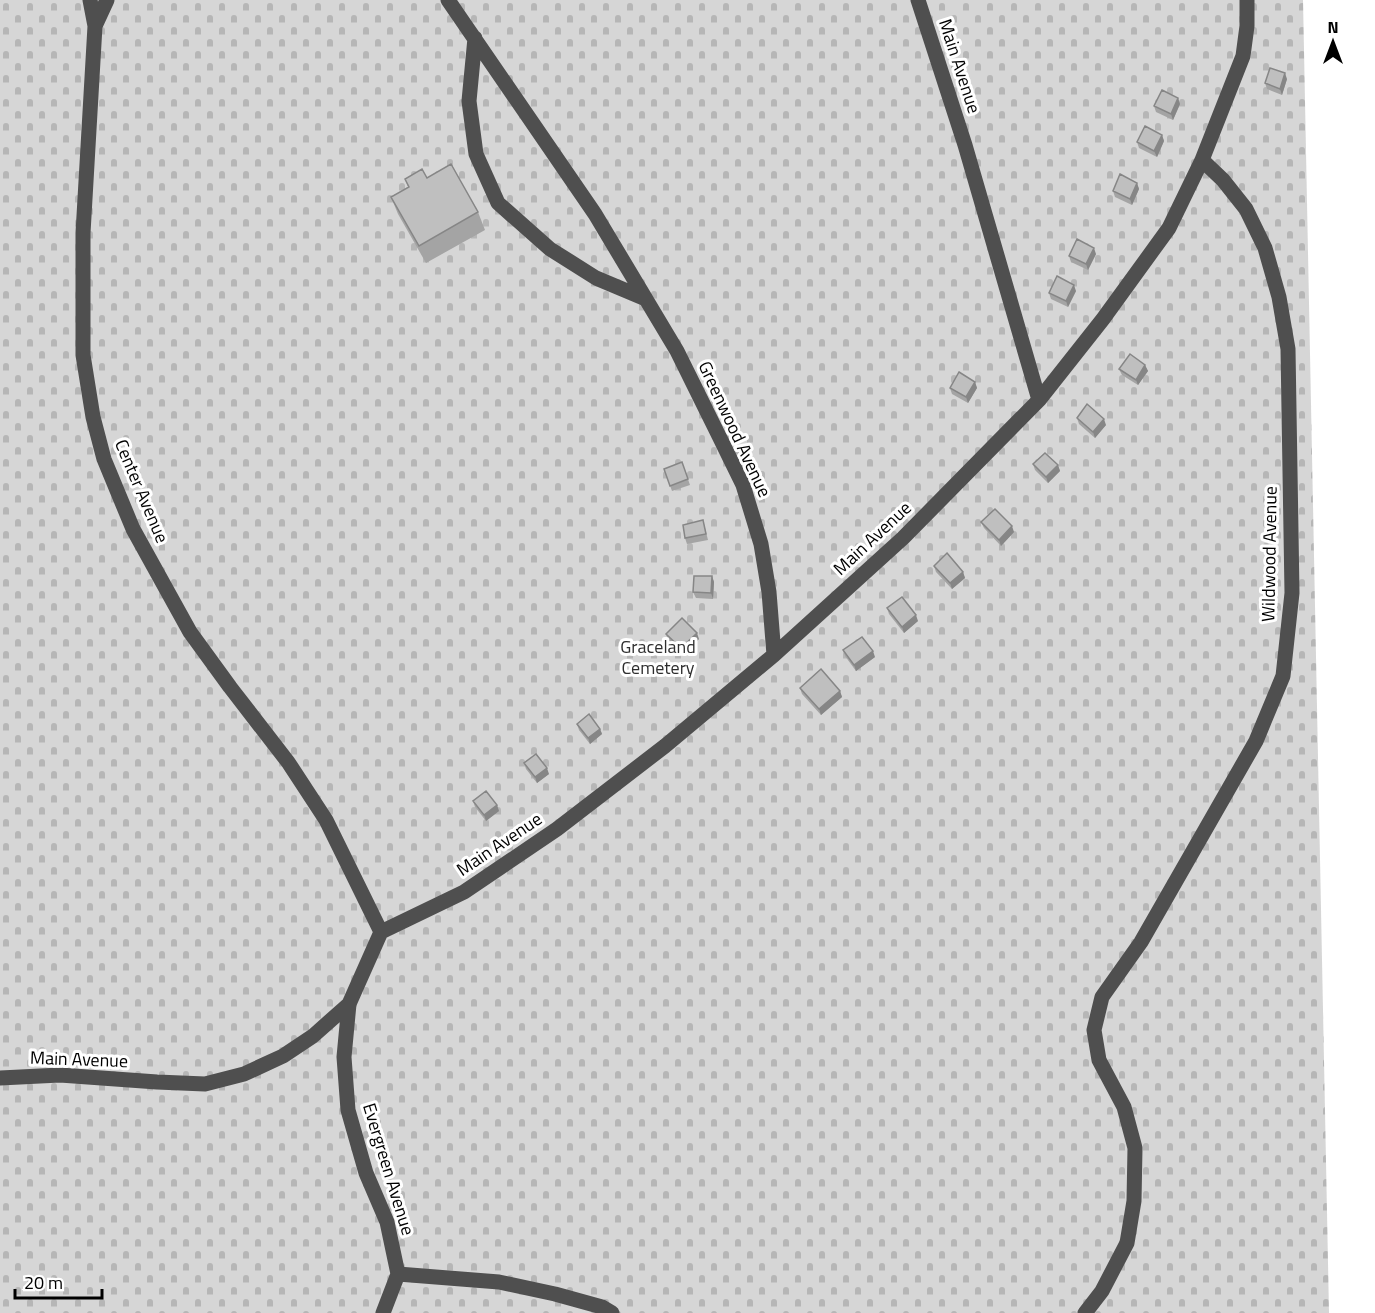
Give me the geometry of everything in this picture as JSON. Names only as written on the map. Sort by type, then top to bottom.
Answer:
[{"type":"lane","name":"Center Avenue","points":[[90,0],[95,26],[82,233],[82,355],[93,417],[104,459],[134,529],[190,632],[288,762],[326,820],[381,932]]},
{"type":"lane","points":[[95,26],[107,0]]},
{"type":"lane","name":"Greenwood Avenue","points":[[448,0],[595,214],[677,351],[743,485],[761,544],[769,592],[774,655]]},
{"type":"lane","name":"Main Avenue","points":[[381,932],[464,892],[556,829],[664,746],[774,655],[903,538],[1039,400],[965,145],[918,0]]},
{"type":"lane","points":[[1039,400],[1103,319],[1169,228],[1202,160],[1243,56],[1247,26],[1247,0]]},
{"type":"lane","points":[[475,38],[470,101],[476,154],[498,203],[550,249],[596,278],[646,299]]},
{"type":"lane","name":"Wildwood Avenue","points":[[1085,1313],[1102,1291],[1127,1243],[1134,1201],[1135,1148],[1124,1107],[1100,1060],[1094,1030],[1102,997],[1141,942],[1256,741],[1283,676],[1292,593],[1288,349],[1279,297],[1265,248],[1246,209],[1223,180],[1202,160]]},
{"type":"lane","name":"Evergreen Avenue","points":[[381,932],[349,1004],[344,1057],[348,1110],[366,1173],[387,1222],[398,1274]]},
{"type":"lane","name":"Main Avenue","points":[[0,1078],[60,1075],[205,1084],[244,1074],[283,1056],[313,1036],[349,1004]]},
{"type":"lane","points":[[383,1313],[398,1274],[499,1282],[555,1294],[602,1307],[612,1313]]},
{"type":"green space","name":"Graceland Cemetery","points":[[0,0],[1303,0],[1329,1313],[0,1313]]},
{"type":"building","points":[[1270,68],[1285,73],[1280,89],[1265,83]]},
{"type":"building","points":[[1162,90],[1178,98],[1171,114],[1154,106]]},
{"type":"building","points":[[1145,126],[1162,135],[1154,151],[1137,142]]},
{"type":"building","points":[[451,164],[478,212],[419,246],[391,197],[409,187],[405,179],[422,169],[427,178]]},
{"type":"building","points":[[1120,174],[1137,183],[1130,199],[1113,191]]},
{"type":"building","points":[[1077,239],[1094,248],[1086,264],[1069,256]]},
{"type":"building","points":[[1057,276],[1074,285],[1066,301],[1049,293]]},
{"type":"building","points":[[1130,354],[1145,365],[1136,380],[1119,369]]},
{"type":"building","points":[[959,372],[975,382],[966,397],[950,388]]},
{"type":"building","points":[[1087,404],[1104,419],[1093,432],[1077,418]]},
{"type":"building","points":[[1045,453],[1058,465],[1046,477],[1033,464]]},
{"type":"building","points":[[682,462],[688,479],[670,486],[664,469]]},
{"type":"building","points":[[995,509],[1012,526],[999,540],[981,522]]},
{"type":"building","points":[[703,520],[706,534],[685,538],[683,525]]},
{"type":"building","points":[[947,553],[963,572],[950,583],[934,566]]},
{"type":"building","points":[[694,576],[712,576],[711,593],[693,592]]},
{"type":"building","points":[[902,597],[916,615],[902,627],[887,608]]},
{"type":"building","points":[[682,618],[697,633],[681,648],[666,634]]},
{"type":"building","points":[[862,637],[873,651],[854,665],[843,650]]},
{"type":"building","points":[[821,669],[840,691],[819,709],[800,688]]},
{"type":"building","points":[[589,714],[600,729],[588,738],[577,724]]},
{"type":"building","points":[[536,754],[547,768],[535,777],[524,763]]},
{"type":"building","points":[[486,791],[497,805],[484,815],[473,801]]}]
